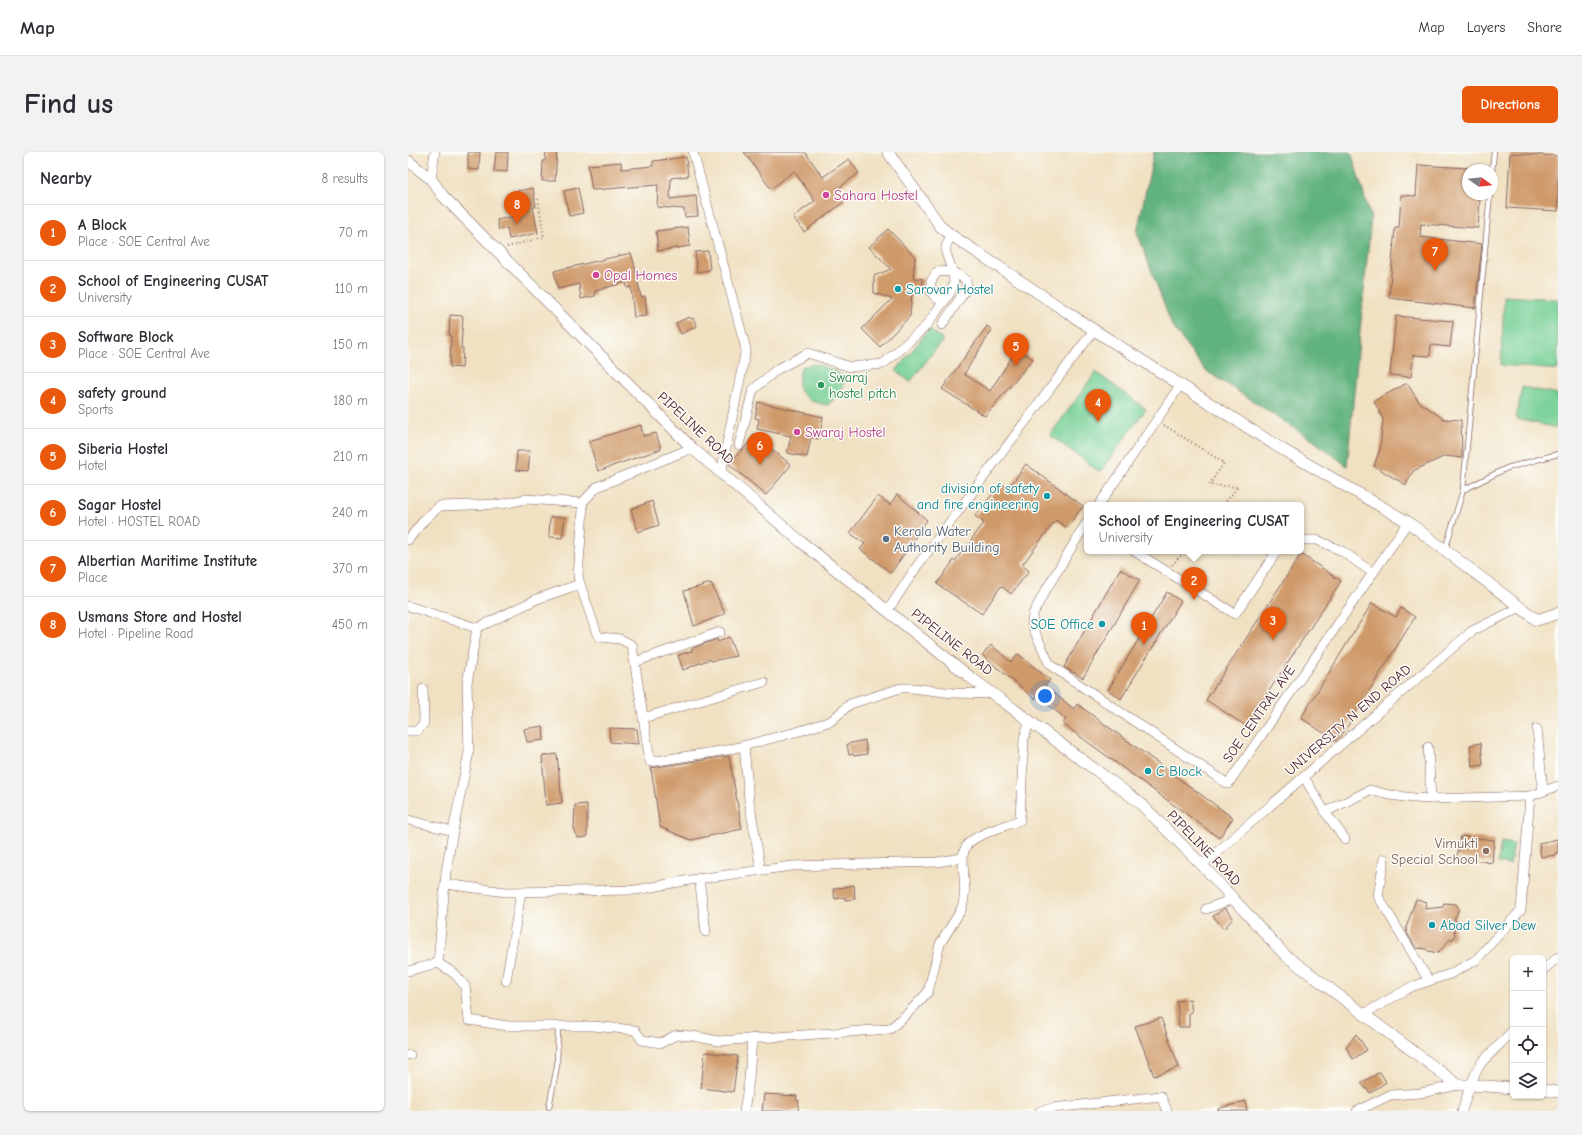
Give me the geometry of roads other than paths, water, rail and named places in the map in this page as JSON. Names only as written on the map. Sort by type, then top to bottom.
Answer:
[{"type":"street","points":[[431,179],[434,152]]},
{"type":"street","points":[[693,152],[746,349],[721,473]]},
{"type":"street","points":[[888,152],[941,227],[951,235],[1094,330],[1280,448],[1408,522],[1537,620],[1558,614]]},
{"type":"street","name":"PIPELINE ROAD","points":[[408,161],[431,179],[444,196],[496,250],[692,448],[800,541],[970,677],[1139,802],[1202,865],[1285,955],[1458,1085]]},
{"type":"street","points":[[739,445],[753,390],[776,370],[808,353],[850,367],[883,364],[924,327],[950,293],[954,284],[953,273],[946,253],[946,246],[951,235]]},
{"type":"street","points":[[942,325],[967,288],[966,280],[960,275],[946,271],[937,272],[931,281],[931,292],[936,298],[945,300]]},
{"type":"street","points":[[888,610],[917,566],[1094,330]]},
{"type":"street","points":[[1100,502],[1181,384]]},
{"type":"street","points":[[582,503],[597,487],[692,448]]},
{"type":"street","points":[[408,540],[425,519],[440,506],[502,504],[526,499],[582,503]]},
{"type":"street","points":[[582,503],[583,510],[578,576],[580,584],[597,634],[600,637],[620,639],[632,645],[650,762],[727,750],[831,721],[850,704],[901,688],[953,693],[994,694]]},
{"type":"street","name":"SOE CENTRAL AVE","points":[[1084,527],[1033,614],[1032,623],[1050,666],[1228,784],[1408,522]]},
{"type":"street","points":[[1304,540],[1317,540],[1336,548],[1373,573]]},
{"type":"street","points":[[1139,554],[1235,614],[1275,554]]},
{"type":"street","points":[[408,606],[477,628],[537,599],[580,584]]},
{"type":"street","name":"UNIVERSITY N END ROAD","points":[[1202,865],[1472,631],[1521,607]]},
{"type":"street","points":[[438,963],[446,872],[469,752],[467,683],[477,628]]},
{"type":"street","points":[[635,662],[720,632]]},
{"type":"street","points":[[644,718],[764,682]]},
{"type":"street","points":[[408,731],[417,732],[424,723],[423,689]]},
{"type":"street","points":[[408,971],[438,963],[454,974],[465,986],[468,1020],[508,1026],[593,1026],[635,1030],[642,1040],[661,1043],[676,1034],[718,1041],[890,1029],[928,992],[940,944],[961,910],[963,904],[964,880],[962,858],[964,849],[970,841],[1020,820],[1024,738],[1030,720]]},
{"type":"street","points":[[1537,729],[1543,791]]},
{"type":"street","points":[[744,745],[749,800],[761,870]]},
{"type":"street","points":[[1428,747],[1431,799]]},
{"type":"street","points":[[1304,777],[1325,812],[1346,839]]},
{"type":"street","points":[[1325,812],[1370,790],[1389,795],[1431,799],[1530,796],[1558,786]]},
{"type":"street","points":[[1364,1014],[1411,987],[1450,974],[1476,960],[1520,910],[1530,796]]},
{"type":"street","points":[[408,820],[453,831]]},
{"type":"street","points":[[445,884],[506,892],[636,890],[699,878],[761,870],[813,865],[937,862],[962,858]]},
{"type":"street","points":[[1384,859],[1378,896],[1428,981]]},
{"type":"street","points":[[699,878],[706,932]]},
{"type":"street","points":[[506,981],[521,892]]},
{"type":"street","points":[[1206,909],[1233,899]]},
{"type":"street","points":[[1546,967],[1558,957]]},
{"type":"street","points":[[1462,1111],[1471,1085],[1481,1063],[1505,1040],[1510,1033]]},
{"type":"street","points":[[744,1111],[749,1080],[752,1038]]},
{"type":"street","points":[[1357,1111],[1390,1095],[1421,1093],[1458,1085],[1510,1088]]},
{"type":"street","points":[[1546,1090],[1558,1092]]},
{"type":"street","points":[[1040,1111],[1053,1108],[1161,1096],[1167,1111]]},
{"type":"lane","points":[[1493,164],[1494,152]]},
{"type":"lane","points":[[1445,550],[1463,490],[1489,200]]},
{"type":"lane","points":[[1463,490],[1507,468],[1558,454]]},
{"type":"lane","points":[[548,1107],[557,1066],[558,1027]]},
{"type":"place","name":"Sahara Hostel","points":[[826,195]]},
{"type":"place","name":"Usmans Store and Hostel","points":[[517,224]]},
{"type":"place","name":"Albertian Maritime Institute","points":[[1435,271]]},
{"type":"place","name":"Opal Homes","points":[[596,275]]},
{"type":"place","name":"Sarovar Hostel","points":[[898,289]]},
{"type":"place","name":"Siberia Hostel","points":[[1016,366]]},
{"type":"place","name":"Swaraj hostel pitch","points":[[821,385]]},
{"type":"place","name":"safety ground","points":[[1098,422]]},
{"type":"place","name":"Swaraj Hostel","points":[[797,432]]},
{"type":"place","name":"Sagar Hostel","points":[[760,465]]},
{"type":"place","name":"division of safety and fire engineering","points":[[1047,496]]},
{"type":"place","name":"Kerala Water Authority Building","points":[[886,539]]},
{"type":"place","name":"School of Engineering CUSAT","points":[[1194,600]]},
{"type":"place","name":"SOE Office","points":[[1102,624]]},
{"type":"place","name":"Software Block","points":[[1273,640]]},
{"type":"place","name":"A Block","points":[[1144,645]]},
{"type":"place","name":"C Block","points":[[1148,771]]},
{"type":"place","name":"Vimukti Special School","points":[[1486,851]]},
{"type":"place","name":"Abad Silver Dew","points":[[1432,925]]}]
